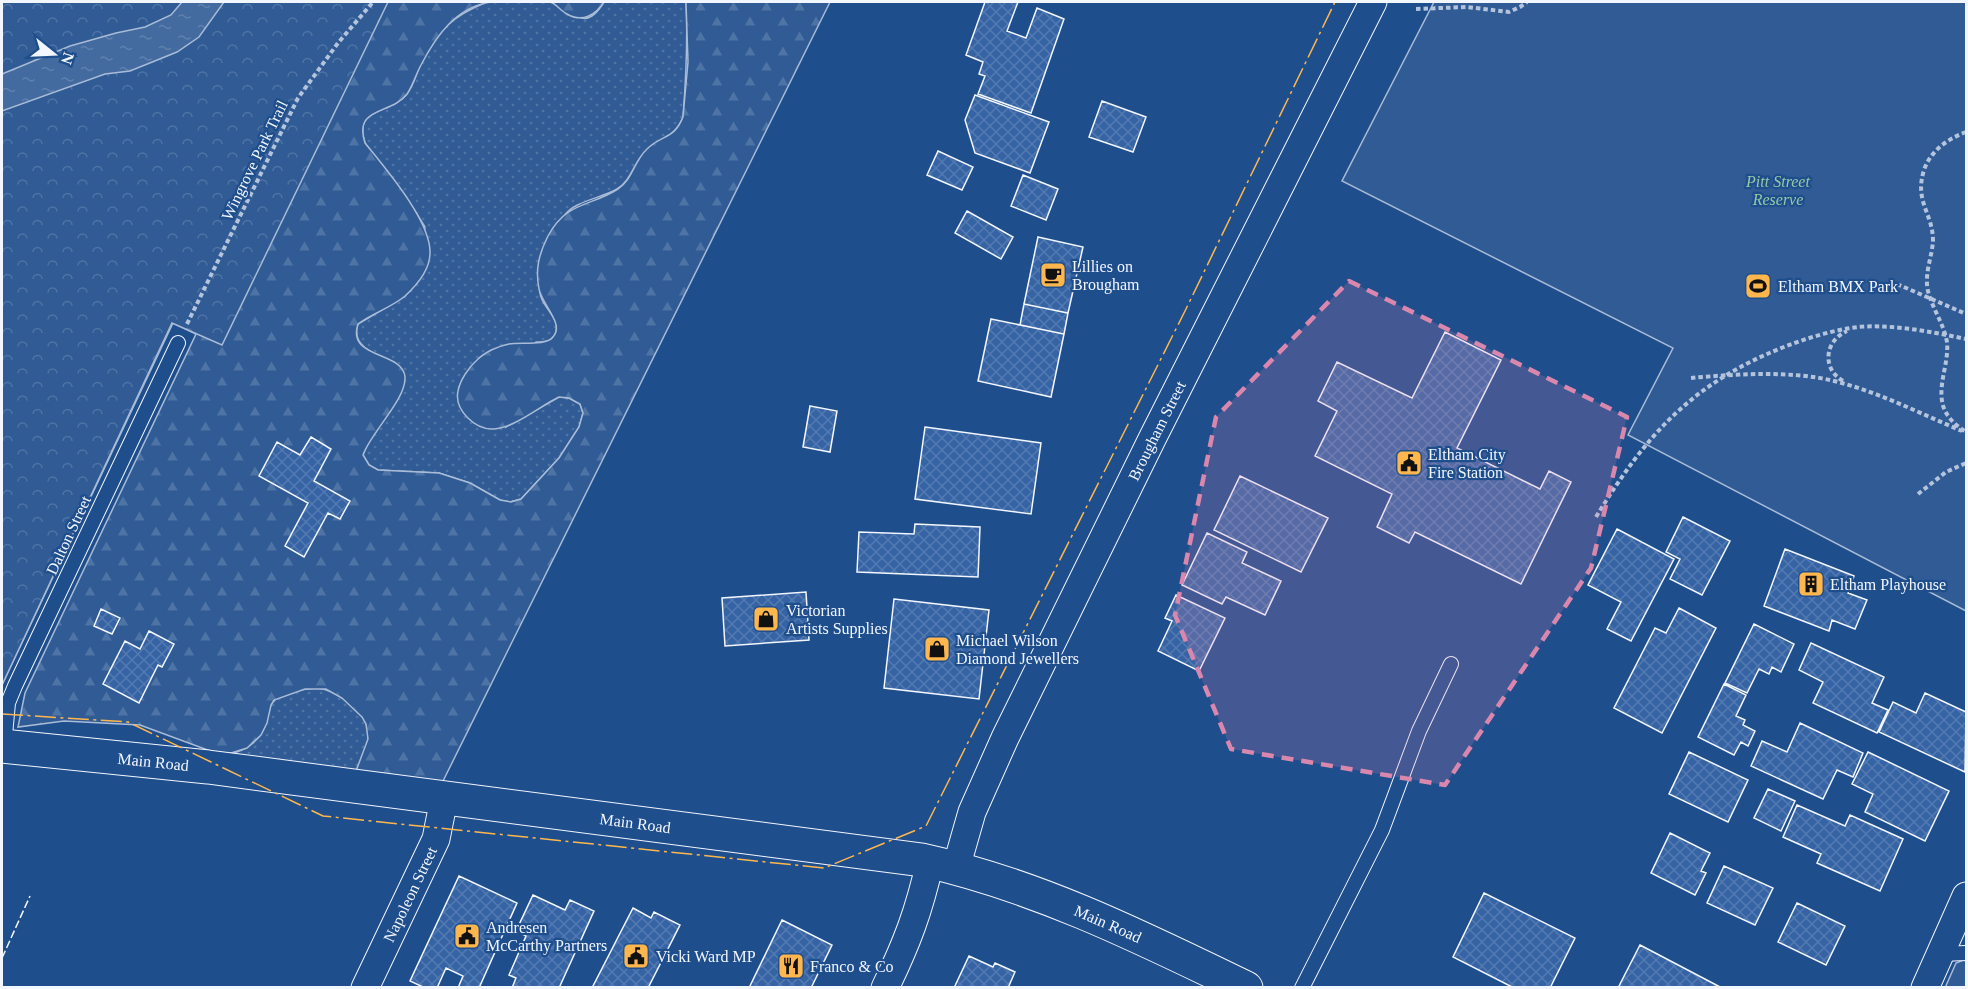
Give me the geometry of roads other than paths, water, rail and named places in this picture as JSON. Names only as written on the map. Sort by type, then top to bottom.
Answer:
[{"type":"main road","name":"Main Road","points":[[3,746],[208,767],[884,854],[943,865],[986,876],[1048,897],[1162,946],[1246,987]]},
{"type":"street","name":"Brougham Street","points":[[885,987],[919,910],[972,812],[1010,727],[1152,439],[1373,2]]},
{"type":"street","name":"Napoleon Street","points":[[365,987],[436,839],[444,799]]},
{"type":"street","points":[[1924,987],[1966,898]]},
{"type":"lane","name":"Dalton Street","points":[[3,746],[8,703],[15,686],[178,343]]},
{"type":"lane","points":[[1302,987],[1382,830],[1419,731],[1451,664]]},
{"type":"lane","points":[[1940,954],[1966,953]]},
{"type":"water","points":[[182,2],[224,2],[199,37],[177,52],[130,71],[105,74],[2,111],[2,74],[70,46],[145,27],[171,15]]},
{"type":"place","name":"Lillies on Brougham","points":[[1053,275]]},
{"type":"place","name":"Eltham BMX Park","points":[[1758,286]]},
{"type":"place","name":"Eltham City Fire Station","points":[[1409,463]]},
{"type":"place","name":"Eltham Playhouse","points":[[1811,584]]},
{"type":"place","name":"Victorian Artists Supplies","points":[[766,619]]},
{"type":"place","name":"Michael Wilson Diamond Jewellers","points":[[937,649]]},
{"type":"place","name":"Andresen McCarthy Partners","points":[[467,936]]},
{"type":"place","name":"Vicki Ward MP","points":[[636,956]]},
{"type":"place","name":"Franco & Co","points":[[791,966]]},
{"type":"park label","name":"Pitt Street Reserve","points":[[1778,190]]}]
